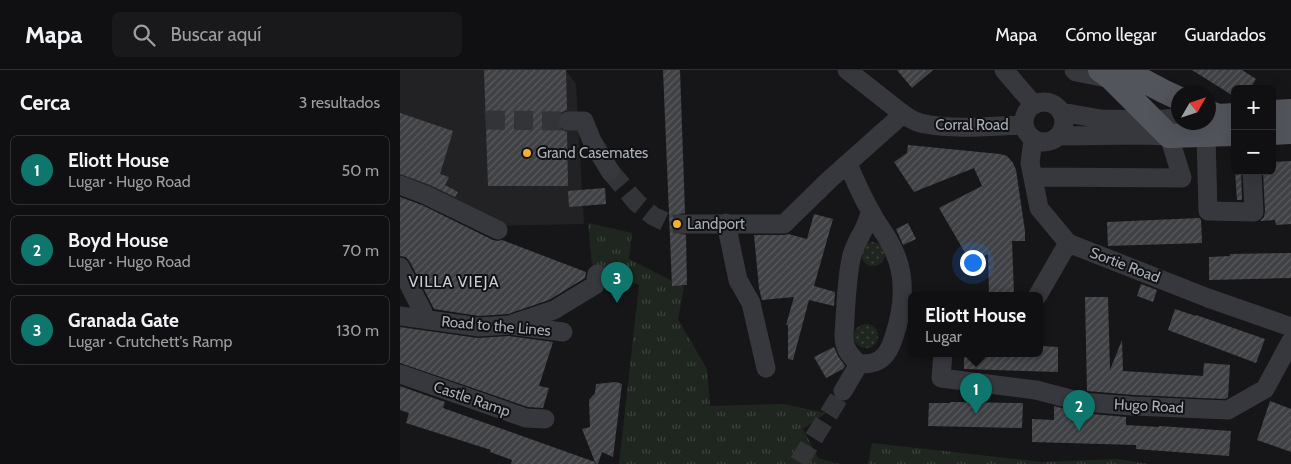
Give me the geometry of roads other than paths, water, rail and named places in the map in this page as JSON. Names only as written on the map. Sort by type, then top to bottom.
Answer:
[{"type":"main road","points":[[1112,73],[1171,95]]},
{"type":"main road","points":[[1112,73],[1152,120],[1171,126]]},
{"type":"main road","points":[[1276,112],[1291,111]]},
{"type":"main road","points":[[1216,120],[1231,131]]},
{"type":"main road","points":[[1276,133],[1291,132]]},
{"type":"street","name":"Corral Road","points":[[847,70],[903,114],[923,124],[1029,132]]},
{"type":"street","points":[[1004,70],[1034,105]]},
{"type":"street","points":[[1074,70],[1076,72],[1112,73]]},
{"type":"street","points":[[1040,102],[1046,102],[1057,107],[1062,112],[1064,124],[1062,131],[1054,140],[1040,142],[1029,132],[1026,113],[1029,108],[1040,102]]},
{"type":"street","points":[[1062,112],[1101,119],[1152,120]]},
{"type":"street","points":[[685,224],[784,224],[903,114]]},
{"type":"street","points":[[568,121],[584,122],[592,141],[610,171]]},
{"type":"street","points":[[1059,136],[1143,135],[1171,128]]},
{"type":"street","points":[[1033,177],[1182,178],[1174,130]]},
{"type":"street","points":[[1214,130],[1208,212],[1254,212],[1252,175]]},
{"type":"street","name":"Sortie Road","points":[[1029,132],[1030,163],[1039,208],[1068,243],[1208,298],[1291,327]]},
{"type":"street","points":[[848,164],[870,211],[892,246],[902,276],[902,307],[889,350],[882,359],[868,365],[859,364],[848,352],[844,343],[844,334],[852,255],[856,243],[867,225],[870,211]]},
{"type":"street","points":[[400,185],[498,230]]},
{"type":"street","points":[[726,223],[738,280],[751,303],[766,368]]},
{"type":"street","points":[[860,236],[868,232],[875,232],[886,239],[892,246]]},
{"type":"street","points":[[1040,292],[1068,243]]},
{"type":"street","points":[[400,267],[423,312]]},
{"type":"street","points":[[509,325],[554,310],[595,285],[597,274]]},
{"type":"street","name":"Road to the Lines","points":[[400,316],[479,327],[509,325],[563,332]]},
{"type":"street","name":"Hugo Road","points":[[943,357],[941,378],[1036,390],[1082,402],[1228,410],[1265,389],[1291,341]]},
{"type":"street","points":[[842,390],[859,364]]},
{"type":"street","name":"Castle Ramp","points":[[400,374],[526,418],[545,419]]},
{"type":"tunnel","points":[[486,120],[568,121]]},
{"type":"tunnel","points":[[610,171],[637,203],[653,216],[670,224],[685,224]]},
{"type":"tunnel","points":[[799,462],[843,391]]},
{"type":"place","name":"Grand Casemates","points":[[527,153]]},
{"type":"place","name":"Landport","points":[[677,224]]},
{"type":"place","name":"Granada Gate","points":[[617,303]]},
{"type":"place","name":"Eliott House","points":[[976,414]]},
{"type":"place","name":"Boyd House","points":[[1079,431]]},
{"type":"district","name":"VILLA VIEJA","points":[[454,281]]}]
